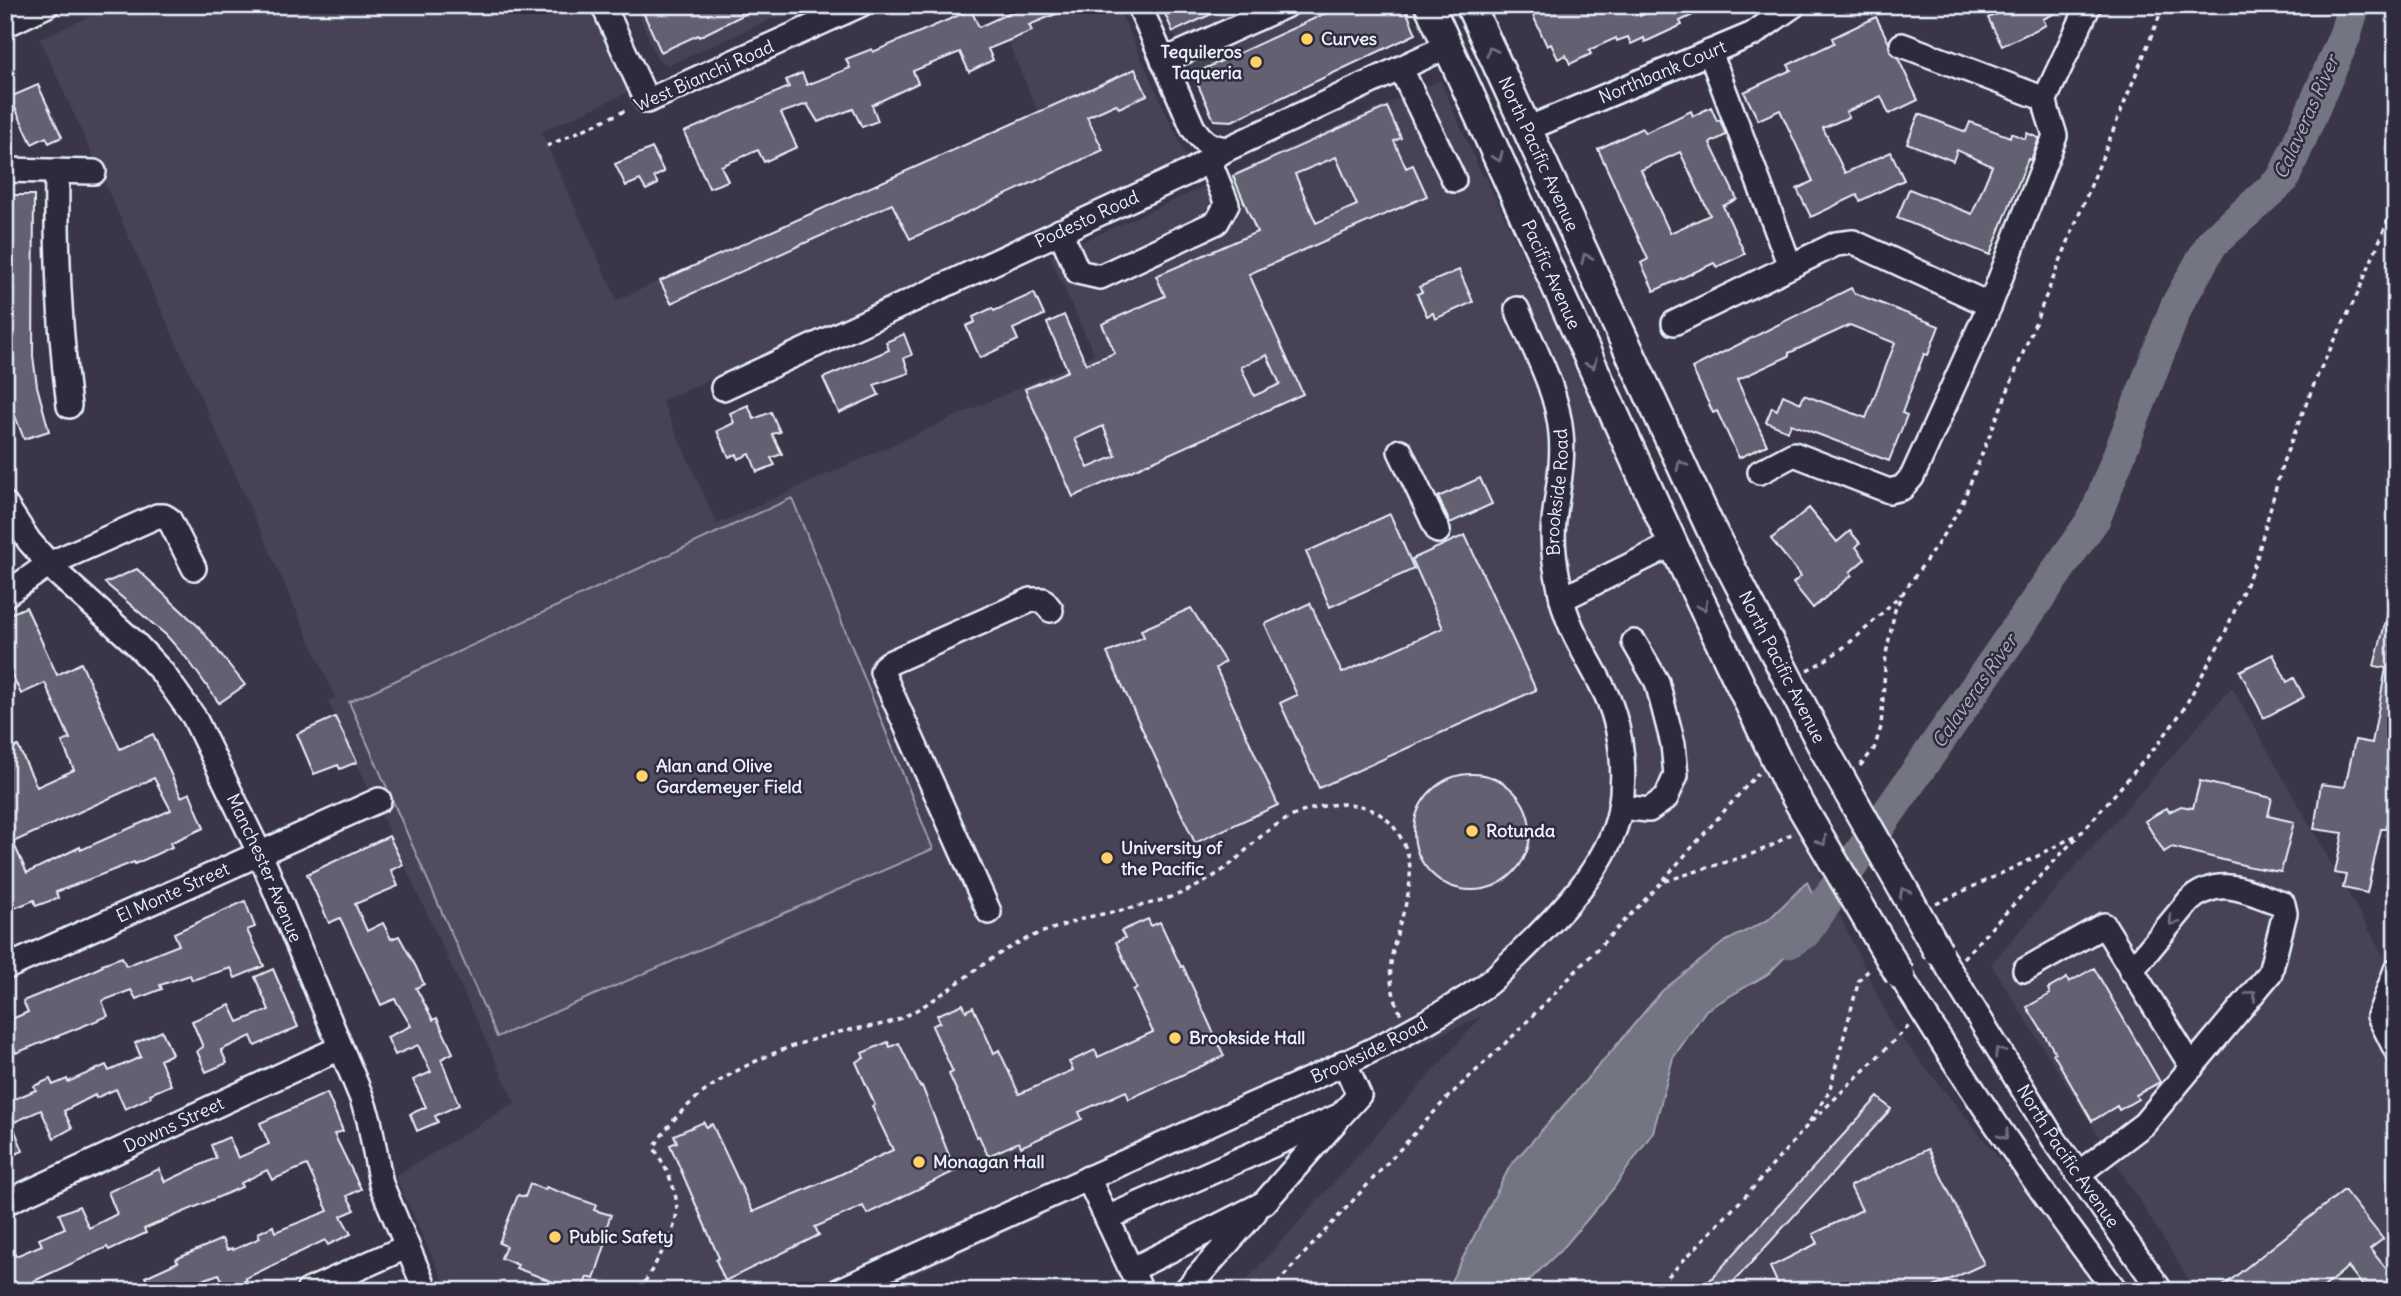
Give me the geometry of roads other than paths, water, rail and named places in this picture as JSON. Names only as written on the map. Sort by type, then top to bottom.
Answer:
[{"type":"main road","name":"Pacific Avenue","points":[[1429,5],[1673,544]]},
{"type":"main road","name":"North Pacific Avenue","points":[[1469,5],[1710,527],[1768,644],[1944,962]]},
{"type":"main road","points":[[1448,46],[1494,119],[1507,126],[1527,129]]},
{"type":"main road","points":[[1673,544],[1700,553],[1712,564],[1768,644]]},
{"type":"main road","points":[[1673,544],[1787,782],[1889,968]]},
{"type":"street","points":[[5,25],[47,5]]},
{"type":"street","name":"West Bianchi Road","points":[[603,5],[647,101],[832,11],[860,5]]},
{"type":"street","points":[[1060,232],[1078,272],[1100,277],[1217,222],[1227,204],[1218,154],[1201,140],[1193,128],[1139,5]]},
{"type":"street","points":[[1163,61],[1253,12],[1287,5]]},
{"type":"street","name":"Northbank Court","points":[[1527,129],[1753,34],[1794,5]]},
{"type":"street","points":[[1760,472],[1794,454],[1889,491],[1902,488],[1912,477],[1990,305],[2055,136],[2046,113],[2045,99],[2089,5]]},
{"type":"street","points":[[1902,45],[2045,99]]},
{"type":"street","name":"Podesto Road","points":[[723,387],[1189,172],[1218,154],[1448,46]]},
{"type":"street","points":[[1710,52],[1790,266]]},
{"type":"street","points":[[1401,69],[1454,180]]},
{"type":"street","points":[[5,170],[94,172]]},
{"type":"street","points":[[57,171],[58,275],[62,349],[69,406]]},
{"type":"street","points":[[1674,323],[1836,244],[1853,242],[1990,305]]},
{"type":"street","name":"Brookside Road","points":[[838,1291],[1409,1031],[1487,985],[1545,929],[1593,871],[1615,829],[1620,807],[1622,762],[1615,719],[1608,698],[1577,641],[1562,599],[1553,547],[1562,450],[1561,430],[1549,383],[1517,309]]},
{"type":"street","points":[[1400,451],[1438,531]]},
{"type":"street","name":"Manchester Avenue","points":[[5,504],[12,530],[135,643],[162,672],[194,718],[260,854],[365,1108],[381,1184],[426,1291]]},
{"type":"street","points":[[5,595],[49,564],[158,516],[169,519],[194,568]]},
{"type":"street","points":[[1562,599],[1673,544]]},
{"type":"street","points":[[989,912],[883,672],[884,667],[1031,600],[1043,600],[1051,610]]},
{"type":"street","points":[[1620,807],[1649,810],[1666,798],[1675,775],[1674,744],[1657,682],[1634,642]]},
{"type":"street","name":"El Monte Street","points":[[5,968],[379,800]]},
{"type":"street","points":[[2078,1174],[2144,1124],[2270,973],[2285,913],[2283,904],[2222,885],[2198,893],[2131,971]]},
{"type":"street","points":[[2025,970],[2105,925],[2192,1067]]},
{"type":"street","name":"North Pacific Avenue","points":[[1944,962],[2046,1127],[2161,1291]]},
{"type":"street","points":[[1889,968],[1923,1012],[1950,1057],[2074,1237],[2116,1291]]},
{"type":"street","points":[[2395,972],[2379,1016],[2396,1050]]},
{"type":"street","name":"Downs Street","points":[[5,1203],[340,1048]]},
{"type":"street","points":[[1185,1291],[1359,1095],[1344,1062]]},
{"type":"street","points":[[1107,1218],[1341,1115]]},
{"type":"street","points":[[1088,1178],[1141,1291]]},
{"type":"street","points":[[1131,1270],[1264,1203]]},
{"type":"street","points":[[308,1291],[406,1247]]},
{"type":"water","points":[[1807,882],[1824,918],[1768,974],[1706,1010],[1673,1058],[1653,1132],[1613,1189],[1564,1247],[1518,1291],[1446,1291],[1510,1166],[1662,991],[1724,942],[1768,920]]},
{"type":"waterway","name":"Calaveras River","points":[[1789,942],[1805,932],[2095,517],[2177,305],[2212,243],[2283,179],[2345,35],[2354,5]]},
{"type":"place","name":"Curves","points":[[1307,39]]},
{"type":"place","name":"Tequileros Taqueria","points":[[1256,62]]},
{"type":"place","name":"Alan and Olive Gardemeyer Field","points":[[642,776]]},
{"type":"place","name":"Rotunda","points":[[1472,831]]},
{"type":"place","name":"University of the Pacific","points":[[1107,858]]},
{"type":"place","name":"Brookside Hall","points":[[1175,1038]]},
{"type":"place","name":"Monagan Hall","points":[[919,1162]]},
{"type":"place","name":"Public Safety","points":[[555,1237]]}]
